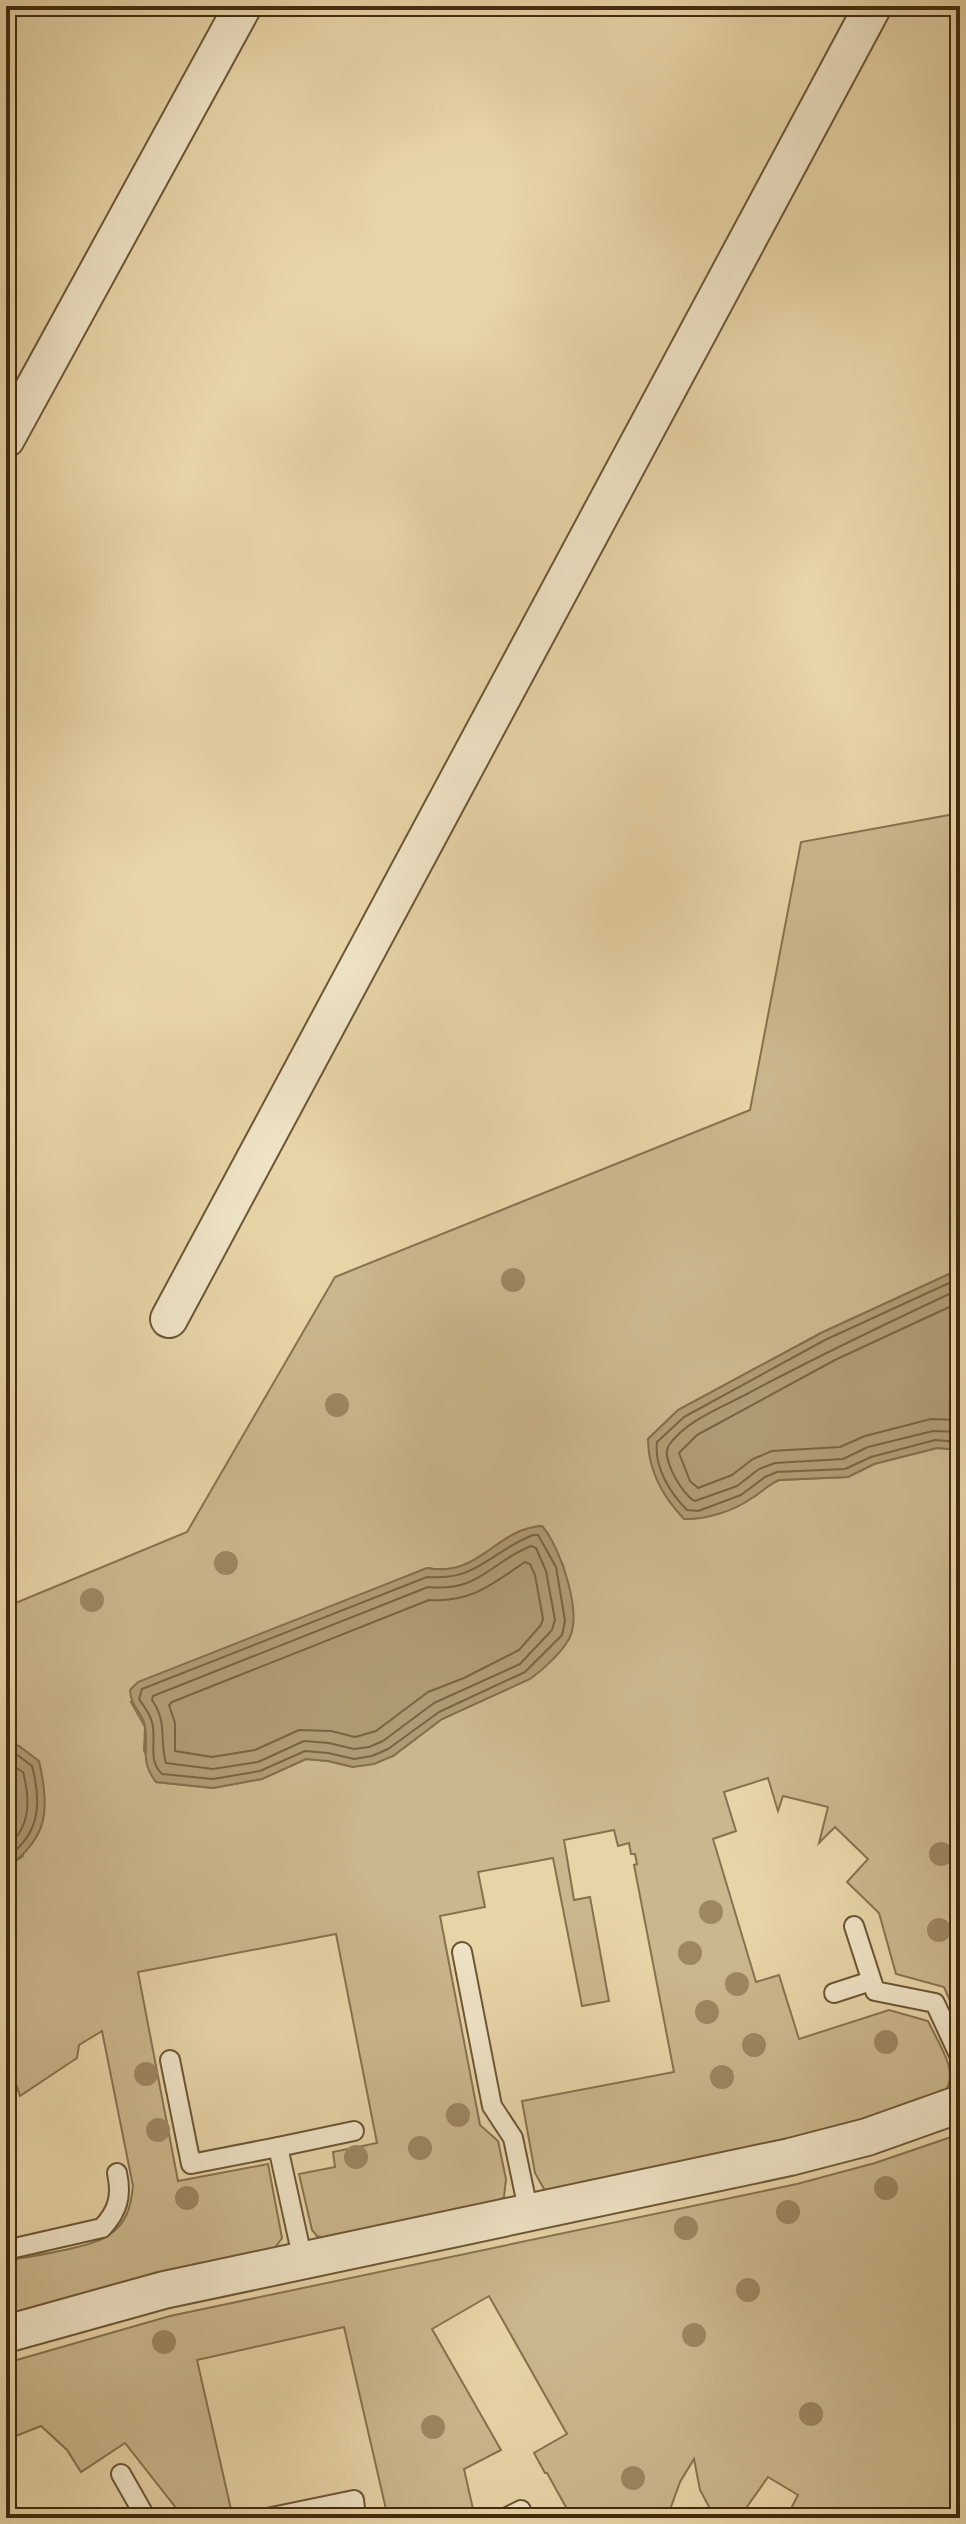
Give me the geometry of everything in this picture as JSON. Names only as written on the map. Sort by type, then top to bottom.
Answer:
[{"type":"street","points":[[6,439],[243,6]]},
{"type":"street","points":[[169,1319],[873,6]]},
{"type":"street","points":[[6,2334],[164,2290],[790,2157],[867,2137],[960,2104]]},
{"type":"lane","points":[[854,1926],[875,1991],[935,2003],[960,2057]]},
{"type":"lane","points":[[462,1952],[492,2106],[513,2138],[529,2214]]},
{"type":"lane","points":[[834,1993],[871,1981]]},
{"type":"lane","points":[[170,2060],[191,2164],[354,2131]]},
{"type":"lane","points":[[278,2147],[303,2261]]},
{"type":"lane","points":[[6,2250],[102,2228],[119,2203],[117,2173]]},
{"type":"lane","points":[[121,2474],[146,2518]]},
{"type":"lane","points":[[267,2518],[354,2500],[356,2518]]},
{"type":"shaded area","points":[[960,813],[960,1269],[821,1333],[678,1410],[648,1439],[754,1497],[779,1480],[848,1477],[874,1464],[937,1448],[960,1450],[960,2024],[944,1987],[896,1974],[879,1913],[847,1882],[868,1859],[835,1827],[819,1843],[828,1807],[783,1796],[778,1811],[768,1778],[724,1792],[736,1831],[713,1839],[756,1982],[779,1975],[799,2039],[889,2010],[928,2021],[949,2066],[949,2083],[945,2091],[862,2121],[786,2142],[553,2191],[544,2189],[535,2173],[522,2101],[674,2072],[634,1865],[637,1864],[635,1854],[631,1854],[629,1843],[618,1846],[614,1830],[564,1840],[574,1900],[590,1897],[609,2001],[582,2006],[553,1858],[478,1872],[485,1907],[440,1916],[480,2125],[498,2141],[506,2179],[504,2197],[497,2202],[325,2238],[317,2236],[312,2230],[299,2174],[335,2167],[333,2152],[377,2143],[336,1934],[138,1972],[178,2181],[268,2164],[282,2238],[274,2249],[6,2316],[6,2261],[75,2248],[109,2235],[127,2214],[133,2186],[102,2031],[79,2045],[77,2058],[20,2096],[6,2054],[6,1868],[23,1856],[19,1746],[6,1743],[6,1607],[187,1532],[335,1277],[750,1110],[801,842]],"holes":[[[542,1526],[563,1565],[573,1622],[569,1639],[529,1679],[442,1719],[393,1756],[353,1767],[306,1759],[262,1779],[213,1788],[156,1782],[144,1750],[145,1727],[131,1702],[292,1623],[427,1568],[461,1566],[526,1529]]]},
{"type":"shaded area","points":[[960,2134],[960,2518],[786,2518],[798,2495],[768,2477],[739,2518],[715,2518],[700,2490],[694,2459],[680,2482],[667,2518],[627,2518],[624,2514],[623,2518],[572,2518],[534,2453],[567,2434],[489,2296],[432,2329],[501,2450],[464,2469],[475,2518],[388,2518],[344,2327],[197,2360],[233,2518],[184,2518],[125,2443],[81,2472],[67,2450],[41,2426],[6,2440],[6,2363],[170,2316],[797,2184],[875,2163]]},
{"type":"water","points":[[960,1269],[960,1450],[937,1448],[874,1464],[848,1477],[779,1480],[745,1503],[710,1516],[684,1519],[676,1511],[654,1473],[648,1439],[678,1410],[821,1333]]},
{"type":"water","points":[[542,1526],[556,1548],[568,1580],[573,1628],[561,1650],[530,1679],[442,1719],[393,1756],[374,1764],[353,1767],[306,1759],[262,1779],[213,1788],[156,1782],[146,1760],[145,1726],[131,1696],[130,1690],[138,1682],[427,1568],[461,1566],[512,1535]]},
{"type":"water","points":[[6,1743],[19,1746],[39,1761],[45,1808],[43,1821],[31,1845],[6,1868]]}]
